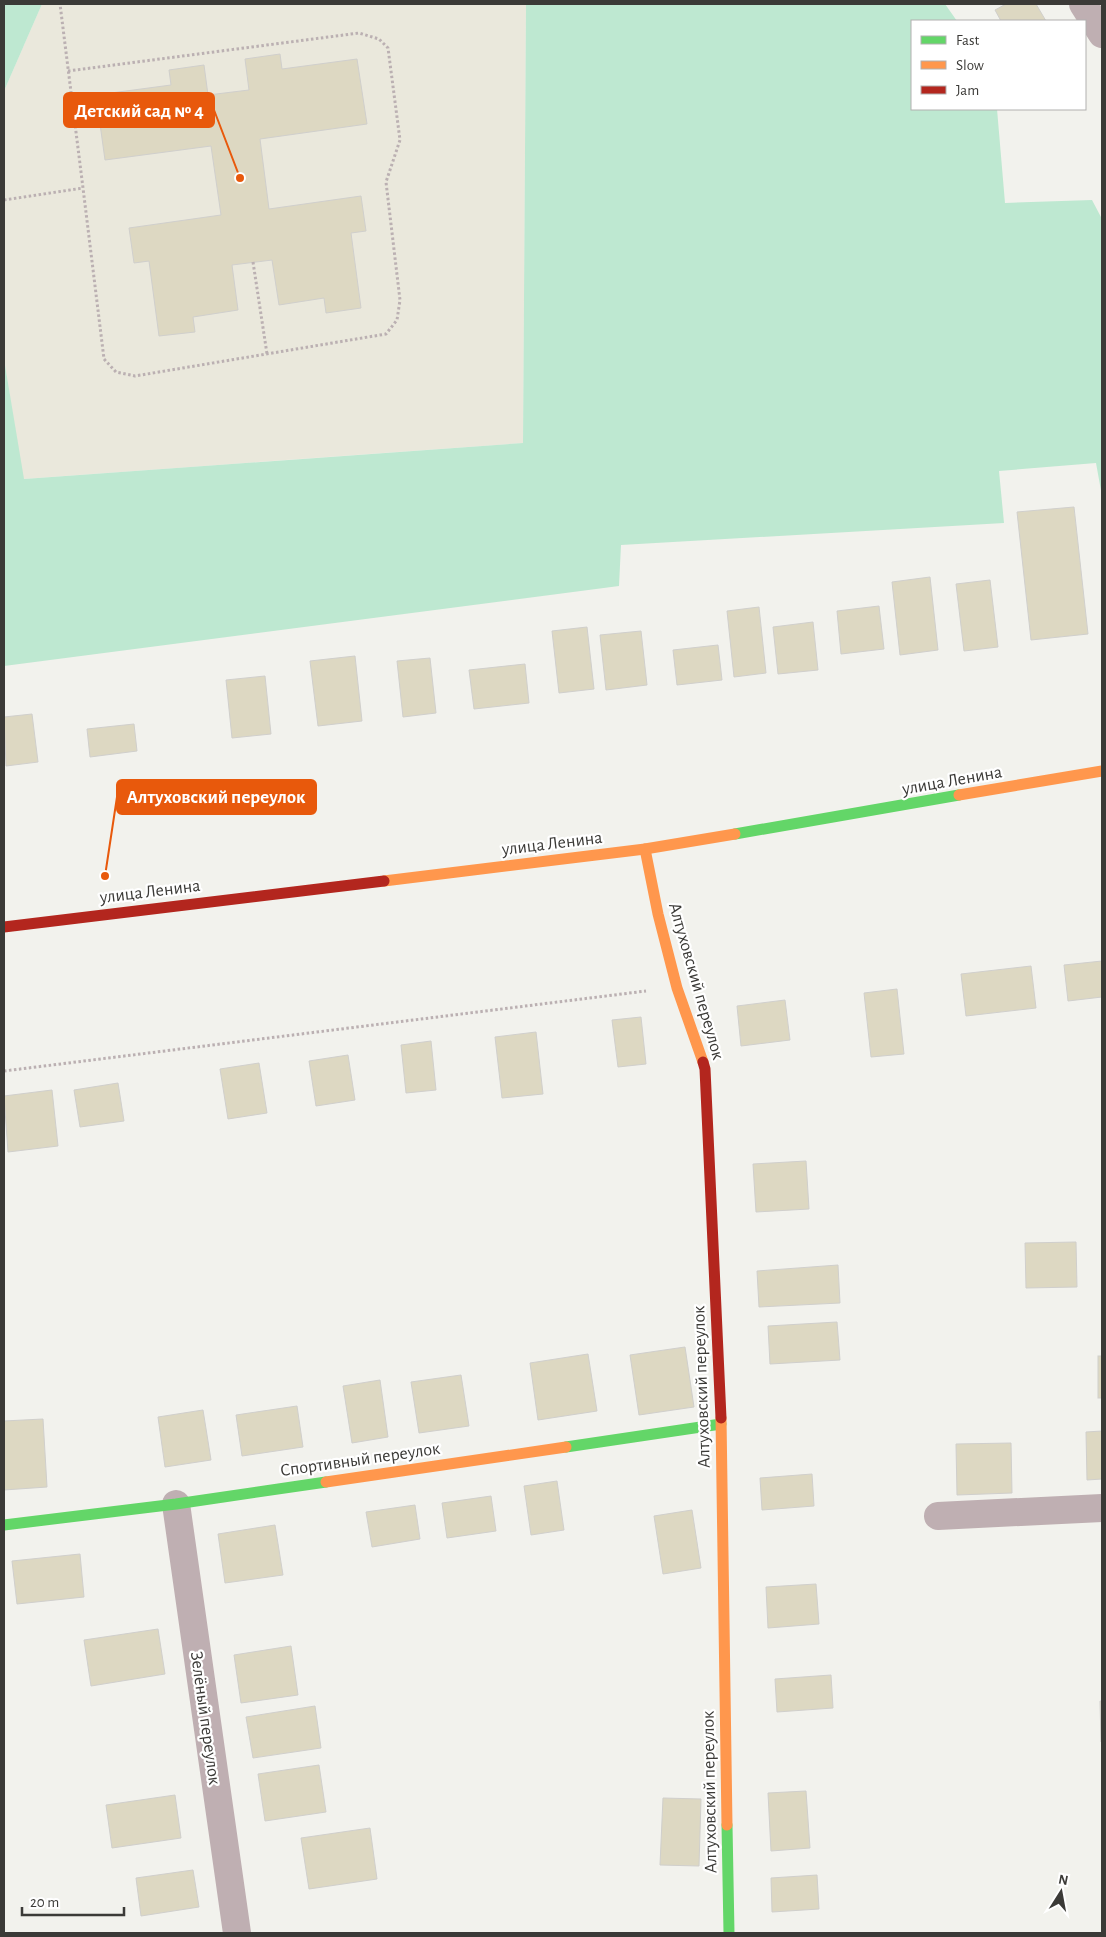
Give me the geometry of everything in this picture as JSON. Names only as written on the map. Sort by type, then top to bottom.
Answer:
[{"type":"street","points":[[1083,4],[1102,34]]},
{"type":"street","name":"улица Ленина","points":[[4,927],[644,849],[1102,771]]},
{"type":"street","name":"Алтуховский переулок","points":[[644,849],[677,988],[705,1069],[720,1424],[730,1933]]},
{"type":"street","name":"Спортивный переулок","points":[[4,1525],[176,1504],[720,1424]]},
{"type":"street","name":"Зелёный переулок","points":[[176,1504],[237,1933]]},
{"type":"street","points":[[938,1516],[1102,1508]]},
{"type":"path","points":[[60,4],[68,71],[104,359],[116,372],[135,376],[386,334],[397,320],[400,300],[386,182],[400,140],[388,48],[379,38],[359,33],[68,71]]},
{"type":"path","points":[[4,200],[83,188]]},
{"type":"path","points":[[253,262],[267,354]]},
{"type":"path","points":[[4,1071],[677,988]]},
{"type":"shaded area","points":[[42,4],[526,4],[523,443],[23,479],[4,359],[4,91]]},
{"type":"green space","points":[[4,4],[42,4],[4,91]]},
{"type":"green space","points":[[526,4],[945,4],[956,20],[911,20],[911,110],[997,110],[1005,203],[1092,200],[1102,219],[1102,496],[1096,463],[999,471],[1004,523],[621,545],[619,586],[4,666],[4,359],[24,479],[523,443]]},
{"type":"building","points":[[1006,4],[1036,4],[1045,20],[1000,20],[995,10]]},
{"type":"building","points":[[280,54],[282,69],[357,59],[367,124],[260,139],[269,209],[361,196],[366,231],[351,233],[361,308],[326,313],[324,298],[279,305],[272,260],[232,265],[238,310],[193,317],[195,332],[159,336],[149,261],[134,263],[129,228],[221,215],[211,146],[105,160],[96,95],[171,85],[169,70],[204,65],[208,95],[249,90],[245,59]]},
{"type":"building","points":[[1074,507],[1088,634],[1031,640],[1017,512]]},
{"type":"building","points":[[930,577],[938,650],[900,655],[892,582]]},
{"type":"building","points":[[990,580],[998,647],[964,651],[956,584]]},
{"type":"building","points":[[879,606],[884,649],[841,654],[837,611]]},
{"type":"building","points":[[759,607],[766,673],[734,677],[727,611]]},
{"type":"building","points":[[813,622],[818,670],[778,674],[773,627]]},
{"type":"building","points":[[587,627],[594,689],[559,693],[552,631]]},
{"type":"building","points":[[641,631],[647,685],[606,690],[600,635]]},
{"type":"building","points":[[718,645],[722,680],[677,685],[673,650]]},
{"type":"building","points":[[355,656],[362,721],[318,726],[310,661]]},
{"type":"building","points":[[430,658],[436,713],[403,717],[397,661]]},
{"type":"building","points":[[525,664],[529,703],[474,709],[469,670]]},
{"type":"building","points":[[265,676],[271,734],[232,738],[226,680]]},
{"type":"building","points":[[32,714],[38,762],[6,766],[4,717]]},
{"type":"building","points":[[134,724],[137,751],[90,757],[87,729]]},
{"type":"building","points":[[1102,961],[1102,997],[1068,1001],[1064,965]]},
{"type":"building","points":[[1031,966],[1036,1008],[966,1016],[961,974]]},
{"type":"building","points":[[897,989],[904,1054],[871,1057],[864,993]]},
{"type":"building","points":[[785,1000],[790,1040],[741,1046],[737,1006]]},
{"type":"building","points":[[641,1017],[646,1064],[618,1067],[612,1020]]},
{"type":"building","points":[[536,1032],[543,1094],[502,1098],[495,1037]]},
{"type":"building","points":[[431,1041],[436,1090],[406,1093],[401,1045]]},
{"type":"building","points":[[348,1055],[355,1100],[316,1106],[309,1061]]},
{"type":"building","points":[[259,1063],[267,1113],[228,1119],[220,1069]]},
{"type":"building","points":[[118,1083],[124,1121],[80,1127],[74,1090]]},
{"type":"building","points":[[52,1090],[58,1146],[8,1152],[4,1096]]},
{"type":"building","points":[[806,1161],[809,1209],[756,1212],[753,1164]]},
{"type":"building","points":[[1076,1242],[1077,1287],[1026,1288],[1025,1243]]},
{"type":"building","points":[[838,1265],[840,1303],[759,1307],[757,1271]]},
{"type":"building","points":[[837,1322],[840,1360],[770,1364],[768,1326]]},
{"type":"building","points":[[685,1347],[694,1407],[639,1415],[630,1355]]},
{"type":"building","points":[[588,1354],[597,1411],[538,1420],[530,1363]]},
{"type":"building","points":[[1098,1356],[1102,1356],[1102,1398],[1098,1398]]},
{"type":"building","points":[[461,1375],[469,1426],[419,1433],[411,1382]]},
{"type":"building","points":[[380,1380],[388,1437],[352,1443],[343,1386]]},
{"type":"building","points":[[297,1406],[303,1447],[242,1456],[236,1415]]},
{"type":"building","points":[[203,1410],[211,1460],[165,1467],[158,1417]]},
{"type":"building","points":[[43,1419],[47,1487],[4,1490],[4,1421]]},
{"type":"building","points":[[1102,1431],[1102,1479],[1087,1480],[1086,1432]]},
{"type":"building","points":[[1011,1443],[1012,1493],[957,1495],[956,1444]]},
{"type":"building","points":[[812,1474],[814,1506],[762,1510],[760,1478]]},
{"type":"building","points":[[557,1481],[564,1530],[531,1535],[524,1486]]},
{"type":"building","points":[[491,1496],[496,1531],[447,1538],[442,1503]]},
{"type":"building","points":[[415,1505],[420,1539],[372,1547],[366,1512]]},
{"type":"building","points":[[692,1510],[701,1568],[663,1574],[654,1516]]},
{"type":"building","points":[[275,1525],[283,1575],[225,1583],[218,1534]]},
{"type":"building","points":[[80,1554],[84,1597],[17,1604],[12,1561]]},
{"type":"building","points":[[816,1584],[819,1624],[768,1628],[766,1587]]},
{"type":"building","points":[[158,1629],[165,1674],[91,1686],[84,1640]]},
{"type":"building","points":[[291,1646],[298,1695],[241,1703],[234,1655]]},
{"type":"building","points":[[831,1675],[833,1708],[777,1712],[775,1679]]},
{"type":"building","points":[[1100,1701],[1102,1701],[1102,1742],[1101,1742]]},
{"type":"building","points":[[315,1706],[321,1748],[253,1758],[246,1717]]},
{"type":"building","points":[[319,1765],[326,1812],[265,1821],[258,1774]]},
{"type":"building","points":[[806,1791],[810,1848],[771,1851],[768,1793]]},
{"type":"building","points":[[175,1795],[181,1838],[112,1848],[106,1805]]},
{"type":"building","points":[[663,1798],[701,1799],[699,1866],[660,1865]]},
{"type":"building","points":[[370,1828],[377,1879],[309,1889],[301,1838]]},
{"type":"building","points":[[193,1870],[199,1907],[141,1916],[136,1878]]},
{"type":"building","points":[[817,1875],[819,1909],[772,1912],[771,1878]]},
{"type":"traffic: fast","points":[[735,834],[959,795]]},
{"type":"traffic: fast","points":[[566,1447],[721,1424]]},
{"type":"traffic: fast","points":[[4,1525],[176,1504],[326,1482]]},
{"type":"traffic: fast","points":[[727,1825],[729,1933]]},
{"type":"traffic: slow","points":[[959,795],[1102,771]]},
{"type":"traffic: slow","points":[[384,881],[645,849],[735,834]]},
{"type":"traffic: slow","points":[[645,849],[658,914],[677,988],[703,1062]]},
{"type":"traffic: slow","points":[[721,1418],[727,1825]]},
{"type":"traffic: slow","points":[[326,1482],[566,1447]]},
{"type":"traffic: jam","points":[[4,927],[384,881]]},
{"type":"traffic: jam","points":[[703,1062],[705,1069],[721,1418]]},
{"type":"place","name":"Детский сад № 4","points":[[240,178]]},
{"type":"place","name":"Алтуховский переулок","points":[[105,876]]}]
